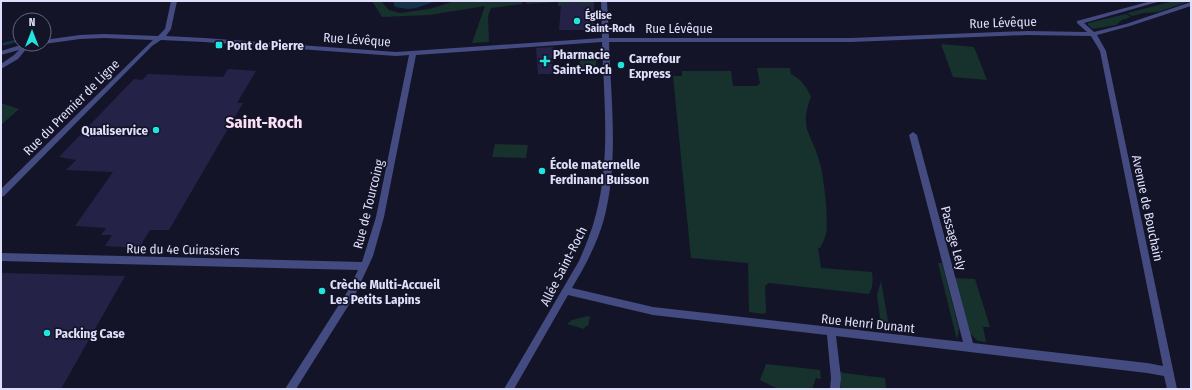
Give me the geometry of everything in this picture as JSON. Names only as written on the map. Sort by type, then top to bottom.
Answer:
[{"type":"street","name":"Rue du Premier de Ligne","points":[[1,194],[158,39],[165,34],[168,28],[174,1]]},
{"type":"street","name":"Allée Saint-Roch","points":[[509,389],[567,291],[591,244],[600,217],[609,165],[610,140],[604,1]]},
{"type":"street","name":"Avenue de Bouchain","points":[[1158,1],[1079,22],[1093,34],[1103,51],[1172,389]]},
{"type":"street","name":"Rue Lévêque","points":[[52,41],[93,36],[204,40],[387,54],[605,40],[845,40],[1035,32],[1093,34],[1128,26],[1191,4]]},
{"type":"street","points":[[1,53],[12,50]]},
{"type":"street","points":[[1,67],[22,52]]},
{"type":"street","name":"Rue de Tourcoing","points":[[290,389],[352,292],[365,266],[373,245],[413,53]]},
{"type":"street","name":"Passage Lely","points":[[913,135],[969,348]]},
{"type":"street","name":"Rue du 4e Cuirassiers","points":[[1,257],[365,266]]},
{"type":"street","name":"Rue Henri Dunant","points":[[567,291],[645,310],[1147,368],[1168,372]]},
{"type":"street","points":[[831,332],[836,378],[835,389]]},
{"type":"green space","points":[[372,1],[381,1],[389,10],[400,13],[429,9],[455,1],[522,1],[522,4],[491,8],[488,16],[489,42],[472,43],[485,6],[429,15],[382,17]]},
{"type":"green space","points":[[527,1],[594,1],[594,5],[578,5],[577,3],[569,3],[569,6],[558,6],[558,2],[526,4]]},
{"type":"green space","points":[[1174,1],[1190,1],[1158,12],[1132,16],[1127,13]]},
{"type":"green space","points":[[1126,14],[1131,17],[1122,20],[1116,25],[1093,29],[1088,25],[1088,23]]},
{"type":"green space","points":[[941,44],[974,47],[987,80],[953,77]]},
{"type":"green space","points":[[596,57],[596,71],[581,72],[579,58]]},
{"type":"green space","points":[[757,68],[790,68],[791,74],[801,81],[811,97],[807,108],[806,125],[822,170],[826,210],[826,234],[820,248],[818,248],[821,268],[872,272],[873,278],[869,294],[769,283],[765,286],[766,313],[749,312],[748,263],[691,258],[673,76],[682,76],[682,71],[731,71],[733,86],[757,86],[760,83]]},
{"type":"green space","points":[[1,103],[19,109],[1,125]]},
{"type":"green space","points":[[495,144],[528,145],[526,158],[492,157]]},
{"type":"green space","points":[[938,263],[942,263],[959,329],[957,340]]},
{"type":"green space","points":[[955,278],[975,279],[990,327],[983,327],[986,342],[978,341],[970,333]]},
{"type":"green space","points":[[881,281],[890,332],[883,330],[881,326],[877,295]]},
{"type":"green space","points":[[588,316],[590,317],[588,326],[584,329],[567,324],[572,320]]},
{"type":"green space","points":[[766,364],[820,370],[821,379],[816,378],[812,389],[778,389],[760,380]]},
{"type":"green space","points":[[840,371],[843,373],[885,378],[886,389],[841,389]]},
{"type":"water","points":[[393,1],[436,1],[416,8],[408,9],[395,7]]},
{"type":"building","name":"Église Saint-Roch","points":[[569,3],[577,3],[578,5],[594,5],[595,30],[559,30],[561,5],[569,6]]},
{"type":"building","name":"Pharmacie Saint-Roch","points":[[553,47],[552,74],[538,74],[536,48]]},
{"type":"building","name":"Qualiservice","points":[[228,69],[256,71],[237,103],[243,103],[169,230],[150,230],[139,248],[105,246],[112,235],[101,235],[106,228],[75,226],[113,172],[66,170],[76,160],[59,157],[134,79],[142,80],[148,74],[223,77]]},
{"type":"building","name":"Packing Case","points":[[1,273],[125,276],[61,389],[1,389]]},
{"type":"waterway","points":[[4,44],[12,42]]},
{"type":"place","name":"Église Saint-Roch","points":[[577,21]]},
{"type":"place","name":"Pont de Pierre","points":[[219,45]]},
{"type":"place","name":"Pharmacie Saint-Roch","points":[[545,61]]},
{"type":"place","name":"Carrefour Express","points":[[621,65]]},
{"type":"place","name":"Qualiservice","points":[[156,130]]},
{"type":"place","name":"École maternelle Ferdinand Buisson","points":[[542,171]]},
{"type":"place","name":"Crèche Multi-Accueil Les Petits Lapins","points":[[322,291]]},
{"type":"place","name":"Packing Case","points":[[47,333]]},
{"type":"district","name":"Saint-Roch","points":[[264,122]]}]
